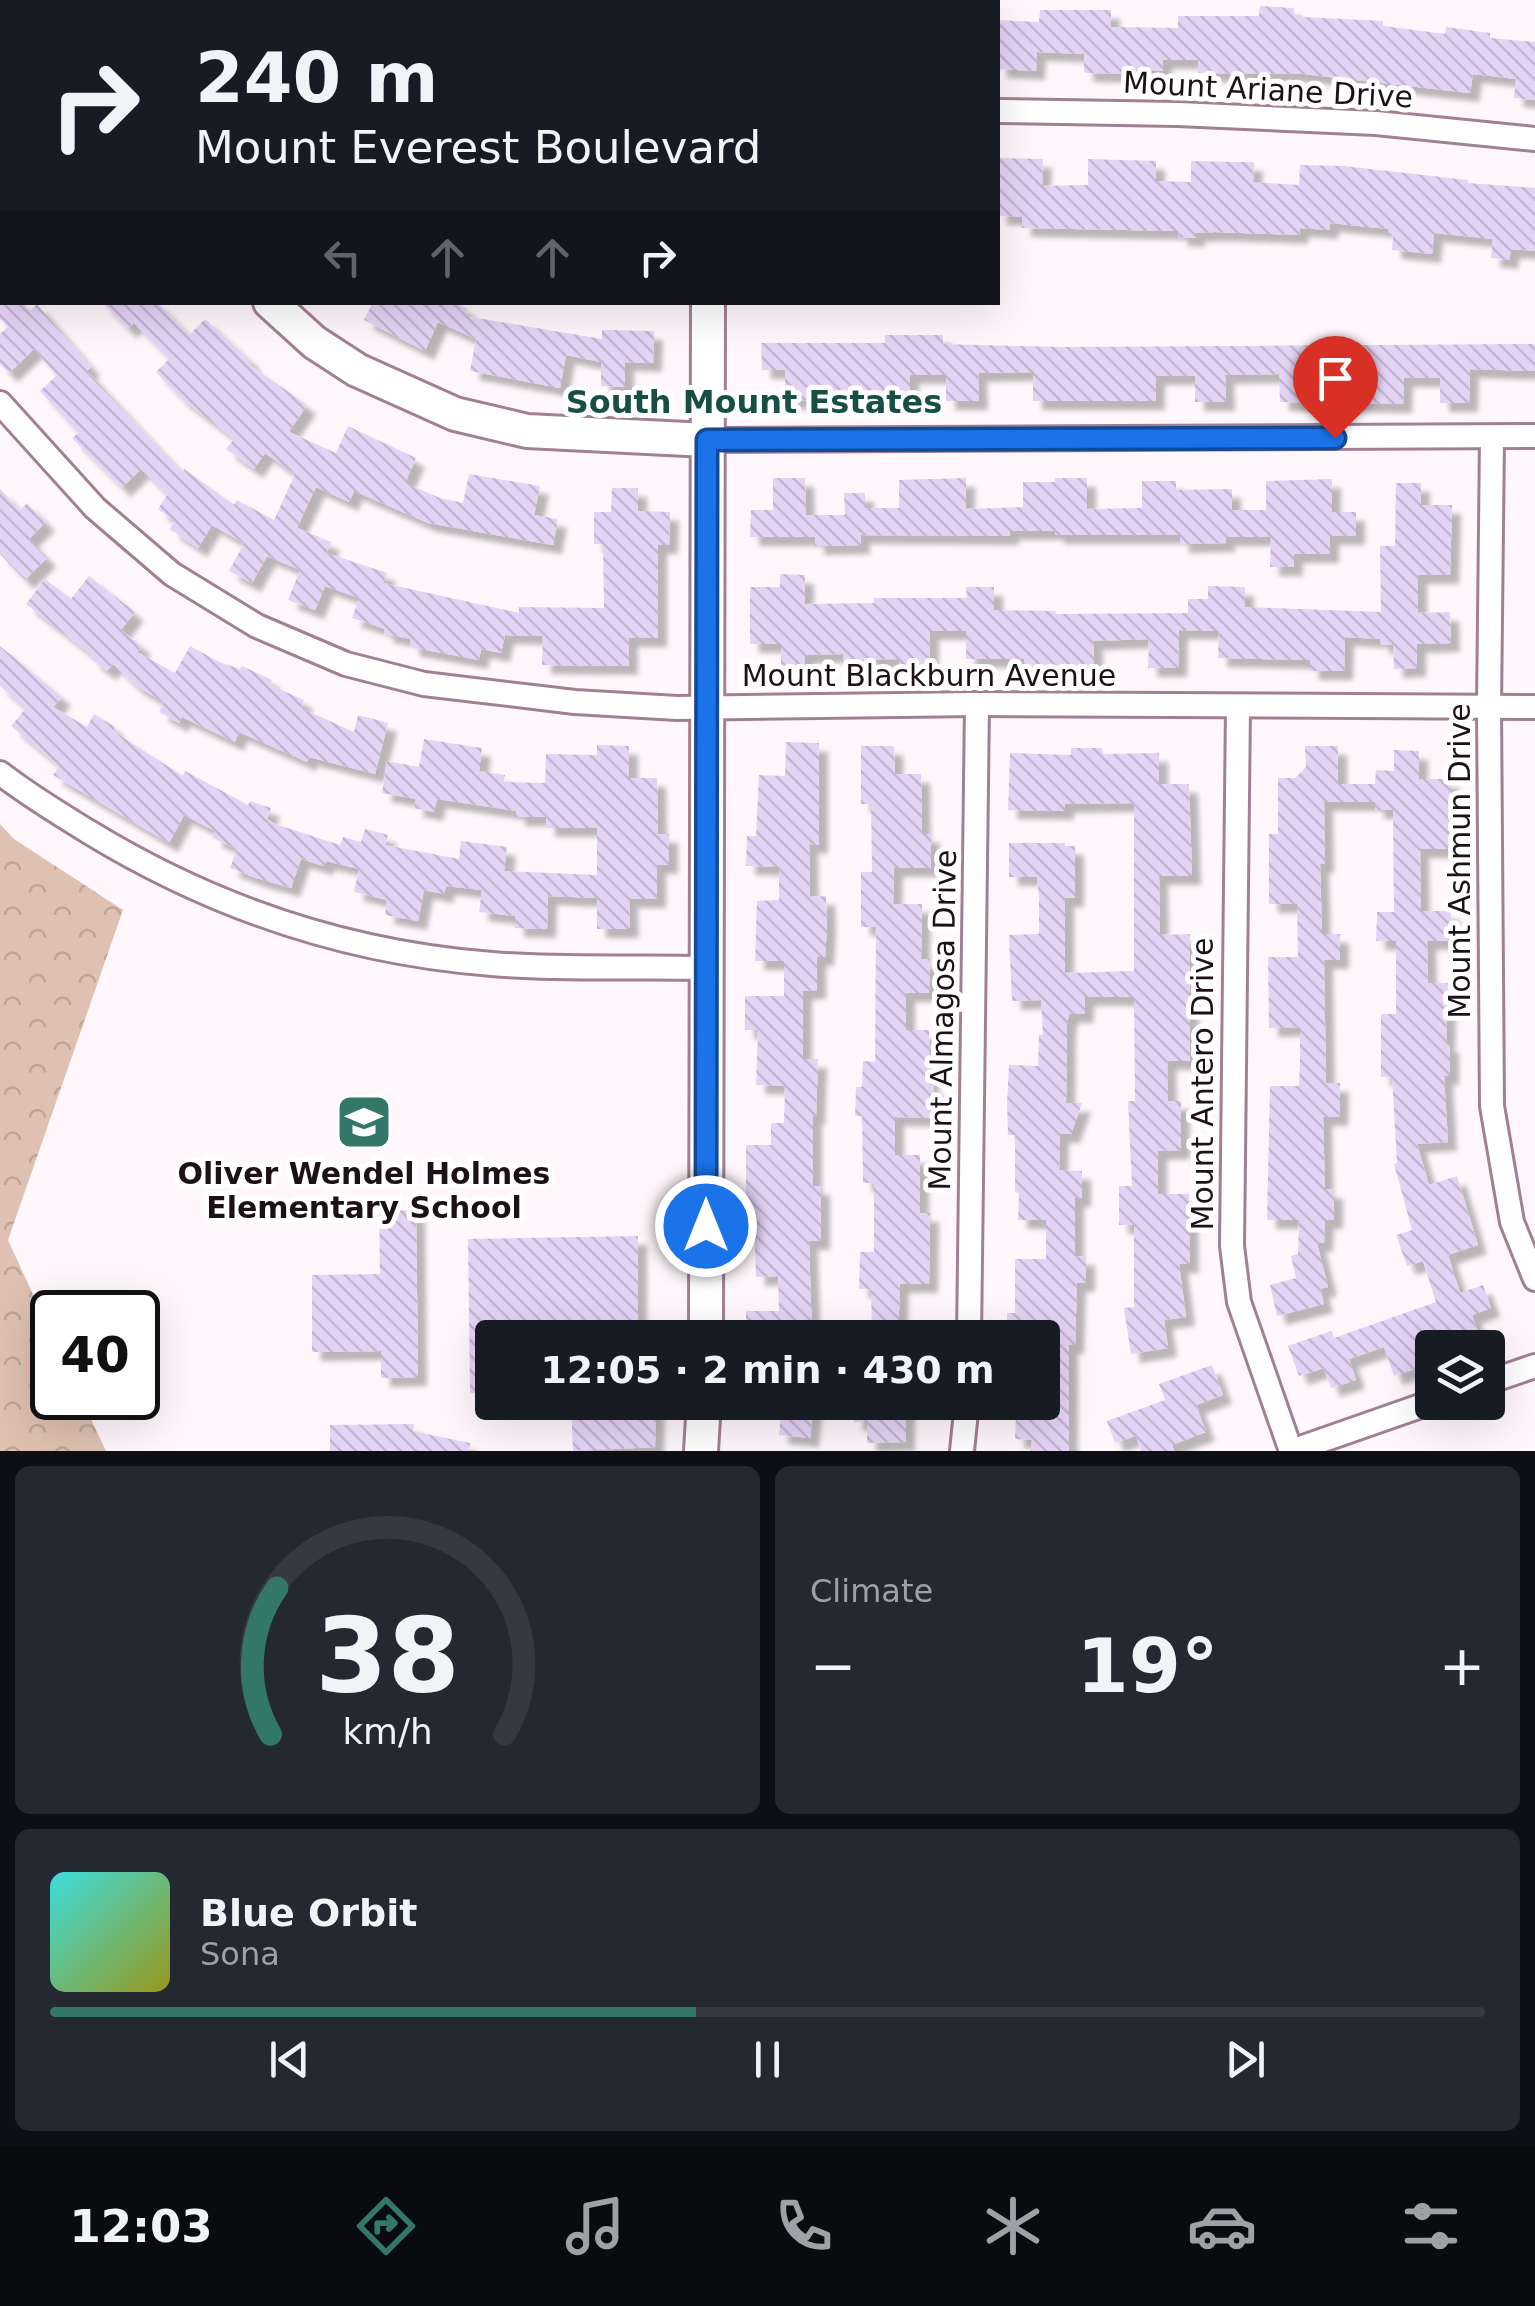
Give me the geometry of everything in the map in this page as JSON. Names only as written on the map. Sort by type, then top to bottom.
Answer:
[{"type":"street","name":"Mount Ariane Drive","points":[[1000,111],[1376,122],[1535,139]]},
{"type":"street","points":[[273,305],[314,342],[357,370],[456,414],[527,431],[707,440],[1535,436]]},
{"type":"street","points":[[706,1320],[708,305]]},
{"type":"street","name":"Mount Blackburn Avenue","points":[[0,402],[95,508],[172,574],[257,626],[328,656],[424,684],[576,702],[708,708],[977,704],[1535,707]]},
{"type":"street","name":"Mount Ashmun Drive","points":[[1492,437],[1492,1106],[1512,1222],[1535,1278]]},
{"type":"street","name":"Mount Almagosa Drive","points":[[970,1320],[977,704]]},
{"type":"street","name":"Mount Antero Drive","points":[[1238,707],[1232,1246],[1239,1302],[1292,1451]]},
{"type":"street","points":[[0,773],[140,863],[209,896],[314,934],[435,958],[496,965],[706,968]]},
{"type":"street","points":[[1505,1376],[1535,1366]]},
{"type":"street","points":[[1292,1451],[1415,1408]]},
{"type":"street","points":[[701,1451],[703,1420]]},
{"type":"street","points":[[962,1451],[966,1420]]},
{"type":"green space","points":[[0,824],[14,839],[123,910],[8,1240],[31,1290],[30,1420],[91,1420],[106,1451],[0,1451]]},
{"type":"building","points":[[1260,6],[1294,8],[1294,14],[1302,17],[1383,21],[1383,26],[1445,34],[1446,27],[1490,33],[1490,38],[1535,42],[1535,100],[1514,98],[1516,79],[1473,74],[1470,93],[1303,74],[1198,73],[1198,60],[1163,60],[1163,71],[1148,70],[1148,74],[1087,73],[1084,54],[1037,52],[1036,71],[1000,69],[1000,20],[1039,22],[1040,10],[1111,10],[1111,27],[1178,28],[1178,16],[1259,16]]},
{"type":"building","points":[[1000,158],[1043,159],[1042,186],[1088,185],[1088,159],[1156,161],[1156,181],[1191,182],[1191,161],[1254,162],[1253,182],[1299,185],[1300,165],[1343,166],[1535,188],[1535,251],[1511,249],[1509,260],[1491,258],[1493,239],[1434,233],[1432,254],[1392,250],[1393,235],[1388,235],[1389,229],[1330,223],[1329,230],[1300,228],[1299,235],[1215,232],[1196,233],[1196,238],[1178,237],[1179,231],[1022,228],[1022,217],[1000,216]]},
{"type":"building","points":[[0,305],[25,305],[30,311],[38,305],[91,367],[87,371],[182,473],[184,469],[234,505],[237,500],[274,520],[295,474],[265,453],[254,469],[226,449],[234,439],[182,399],[156,372],[169,359],[134,323],[128,329],[105,305],[160,305],[189,335],[205,319],[252,362],[250,365],[307,405],[289,432],[336,453],[348,426],[416,458],[405,483],[463,503],[469,474],[540,486],[534,515],[558,519],[553,545],[428,523],[354,491],[349,502],[316,487],[297,528],[331,542],[327,553],[387,573],[383,583],[519,613],[519,607],[604,608],[603,544],[594,544],[594,512],[611,512],[612,488],[638,488],[638,511],[670,512],[669,545],[658,545],[658,638],[629,638],[629,666],[542,665],[543,636],[505,635],[501,653],[481,649],[479,660],[410,647],[411,639],[384,634],[385,629],[352,618],[359,598],[325,586],[315,610],[288,600],[300,570],[267,556],[252,583],[229,571],[244,543],[212,525],[198,548],[170,529],[175,521],[158,509],[167,495],[141,469],[122,488],[72,438],[78,433],[40,391],[57,375],[34,349],[9,373],[0,364],[0,334],[8,327],[0,319]]},
{"type":"building","points":[[372,305],[461,305],[468,309],[465,316],[602,339],[602,330],[654,331],[653,363],[625,362],[625,387],[601,386],[601,362],[566,355],[560,388],[470,371],[476,339],[438,322],[425,351],[364,320]]},
{"type":"building","points":[[885,335],[943,335],[943,344],[1062,347],[1535,344],[1535,371],[1470,369],[1469,403],[1440,403],[1440,378],[1404,378],[1403,404],[1280,402],[1279,374],[1225,375],[1226,402],[1195,402],[1195,376],[1156,376],[1156,401],[1033,401],[1033,372],[978,373],[979,401],[946,401],[946,375],[910,375],[910,401],[785,400],[785,370],[762,370],[761,343],[885,343]]},
{"type":"building","points":[[773,478],[805,478],[806,515],[845,515],[844,493],[865,493],[865,508],[899,508],[899,480],[966,478],[966,509],[1023,507],[1023,482],[1087,478],[1087,509],[1142,508],[1142,481],[1176,481],[1176,490],[1232,489],[1232,510],[1266,510],[1266,481],[1332,479],[1332,512],[1356,512],[1356,536],[1330,536],[1330,554],[1294,554],[1294,567],[1270,567],[1271,537],[1226,537],[1226,543],[1180,544],[1180,535],[1010,531],[1010,536],[861,535],[861,545],[815,546],[815,537],[750,537],[751,510],[773,510]]},
{"type":"building","points":[[1396,483],[1421,483],[1421,505],[1452,505],[1450,575],[1418,575],[1418,613],[1450,612],[1451,643],[1417,644],[1417,668],[1394,669],[1393,645],[1380,645],[1380,639],[1345,637],[1344,671],[1310,671],[1310,660],[1218,658],[1219,631],[1179,630],[1178,668],[1148,668],[1149,639],[1094,641],[1094,669],[1062,670],[1024,668],[1024,659],[966,659],[966,631],[930,631],[930,670],[899,670],[899,659],[843,660],[843,654],[805,655],[805,668],[781,668],[781,644],[750,644],[750,587],[780,587],[780,574],[805,575],[805,604],[874,603],[874,598],[967,598],[966,587],[994,587],[994,610],[1056,611],[1055,614],[1188,613],[1188,599],[1208,599],[1208,586],[1245,587],[1245,607],[1381,612],[1380,546],[1395,546]]},
{"type":"building","points":[[0,489],[20,510],[27,503],[46,522],[29,539],[47,558],[25,580],[0,554]]},
{"type":"building","points":[[89,576],[135,612],[121,630],[142,646],[137,652],[175,673],[190,646],[219,662],[240,669],[242,666],[272,680],[270,685],[304,700],[301,708],[354,732],[358,715],[388,723],[375,774],[309,757],[307,762],[239,732],[235,742],[182,717],[179,723],[159,712],[164,702],[136,686],[113,664],[107,671],[26,604],[45,579],[71,599]]},
{"type":"building","points":[[0,646],[62,697],[53,707],[87,727],[94,714],[115,727],[113,731],[183,776],[185,771],[248,805],[250,801],[271,808],[267,819],[275,824],[340,845],[343,837],[361,842],[365,829],[388,835],[385,845],[459,859],[461,841],[507,847],[504,871],[597,875],[597,828],[546,828],[546,817],[516,817],[516,811],[437,799],[434,812],[414,808],[416,799],[382,793],[387,761],[419,767],[424,739],[482,748],[479,771],[505,775],[504,782],[545,783],[546,754],[597,755],[597,745],[629,746],[629,778],[657,778],[658,834],[669,834],[669,865],[657,865],[657,899],[629,899],[630,929],[597,929],[597,898],[548,896],[547,929],[515,928],[515,916],[479,912],[482,890],[446,886],[444,894],[424,890],[418,921],[385,915],[387,900],[354,892],[359,869],[301,859],[291,888],[230,868],[237,849],[213,838],[215,831],[184,815],[169,843],[53,775],[59,766],[11,726],[26,708],[0,686]]},
{"type":"building","points":[[786,742],[819,743],[819,845],[809,844],[810,897],[826,896],[827,926],[825,957],[817,957],[817,990],[803,991],[803,1059],[818,1059],[813,1186],[821,1186],[821,1241],[809,1241],[811,1320],[746,1320],[746,1311],[779,1311],[778,1276],[756,1277],[754,1217],[746,1217],[746,1145],[771,1145],[771,1123],[784,1123],[785,1086],[756,1085],[758,1030],[745,1030],[745,996],[784,996],[784,961],[755,961],[757,901],[779,900],[779,867],[746,866],[747,836],[756,836],[759,775],[785,776]]},
{"type":"building","points":[[861,746],[894,746],[895,774],[921,774],[922,834],[931,834],[931,868],[894,868],[893,904],[922,904],[921,959],[930,959],[929,993],[906,993],[906,1030],[929,1030],[930,1085],[934,1085],[932,1118],[895,1117],[895,1155],[920,1155],[920,1213],[930,1213],[929,1284],[900,1284],[899,1320],[872,1320],[871,1289],[859,1289],[860,1252],[874,1252],[874,1183],[863,1183],[862,1116],[855,1116],[856,1087],[862,1087],[863,1061],[875,1062],[876,927],[861,927],[861,872],[872,872],[871,804],[861,804]]},
{"type":"building","points":[[1305,746],[1338,746],[1338,784],[1375,784],[1376,770],[1394,771],[1394,750],[1419,751],[1419,779],[1451,779],[1451,849],[1420,849],[1421,911],[1451,911],[1451,941],[1427,941],[1428,983],[1448,983],[1446,1044],[1450,1044],[1450,1076],[1444,1076],[1448,1142],[1417,1144],[1429,1185],[1457,1176],[1478,1245],[1448,1255],[1460,1293],[1483,1285],[1491,1308],[1472,1315],[1477,1330],[1415,1330],[1415,1369],[1394,1376],[1384,1347],[1349,1359],[1356,1380],[1331,1388],[1324,1368],[1299,1376],[1288,1346],[1331,1331],[1334,1338],[1436,1302],[1423,1261],[1407,1266],[1396,1235],[1412,1230],[1394,1164],[1397,1163],[1392,1077],[1381,1077],[1381,1014],[1396,1014],[1396,941],[1376,941],[1377,912],[1394,912],[1393,810],[1375,810],[1375,802],[1324,802],[1325,864],[1320,864],[1322,934],[1340,934],[1340,960],[1324,960],[1326,1083],[1340,1083],[1339,1117],[1323,1117],[1325,1189],[1334,1190],[1334,1220],[1325,1220],[1324,1243],[1317,1243],[1328,1287],[1320,1289],[1324,1304],[1277,1316],[1270,1285],[1296,1278],[1291,1256],[1298,1254],[1299,1220],[1267,1220],[1270,1086],[1299,1086],[1300,1027],[1269,1028],[1268,957],[1298,957],[1297,904],[1269,904],[1269,834],[1278,834],[1278,778],[1295,778],[1306,767]]},
{"type":"building","points":[[1071,748],[1102,748],[1103,754],[1159,753],[1159,784],[1189,784],[1192,876],[1159,876],[1160,935],[1190,934],[1190,1061],[1167,1061],[1168,1101],[1181,1101],[1181,1150],[1158,1151],[1158,1194],[1189,1194],[1190,1264],[1179,1264],[1186,1317],[1164,1320],[1168,1348],[1131,1354],[1124,1308],[1134,1307],[1134,1225],[1119,1225],[1119,1186],[1132,1186],[1128,1101],[1135,1101],[1134,997],[1085,997],[1085,1014],[1069,1014],[1067,1024],[1066,1103],[1082,1103],[1071,1134],[1060,1134],[1059,1170],[1082,1171],[1082,1198],[1075,1198],[1075,1257],[1086,1256],[1086,1283],[1077,1283],[1075,1345],[1069,1345],[1069,1451],[1031,1451],[1032,1440],[1015,1439],[1016,1420],[1060,1420],[1060,1320],[1007,1320],[1007,1313],[1015,1313],[1015,1259],[1046,1259],[1046,1220],[1018,1220],[1015,1135],[1008,1135],[1009,1065],[1038,1066],[1039,1034],[1043,1035],[1041,1000],[1012,1001],[1009,935],[1039,934],[1039,898],[1037,877],[1009,877],[1009,843],[1075,846],[1075,898],[1065,898],[1065,973],[1134,971],[1134,803],[1065,804],[1065,811],[1008,810],[1010,753],[1071,755]]},
{"type":"building","points":[[416,1210],[418,1377],[381,1378],[381,1351],[312,1352],[312,1275],[380,1274],[379,1211]]},
{"type":"building","points":[[638,1236],[638,1320],[475,1320],[475,1393],[470,1393],[468,1239]]},
{"type":"building","points":[[1212,1365],[1223,1395],[1196,1405],[1206,1432],[1172,1445],[1174,1451],[1141,1451],[1136,1436],[1115,1443],[1107,1421],[1165,1400],[1159,1384]]},
{"type":"building","points":[[572,1420],[656,1420],[655,1447],[573,1451]]},
{"type":"building","points":[[780,1420],[812,1420],[810,1438],[779,1435]]},
{"type":"building","points":[[906,1420],[906,1442],[867,1443],[867,1422],[854,1422]]},
{"type":"building","points":[[414,1424],[413,1431],[470,1443],[469,1451],[330,1451],[330,1425]]},
{"type":"place","name":"Oliver Wendel Holmes Elementary School","points":[[364,1122]]},
{"type":"district","name":"South Mount Estates","points":[[754,402]]},
{"type":"route","points":[[706,1226],[707,440],[1335,438]]}]
